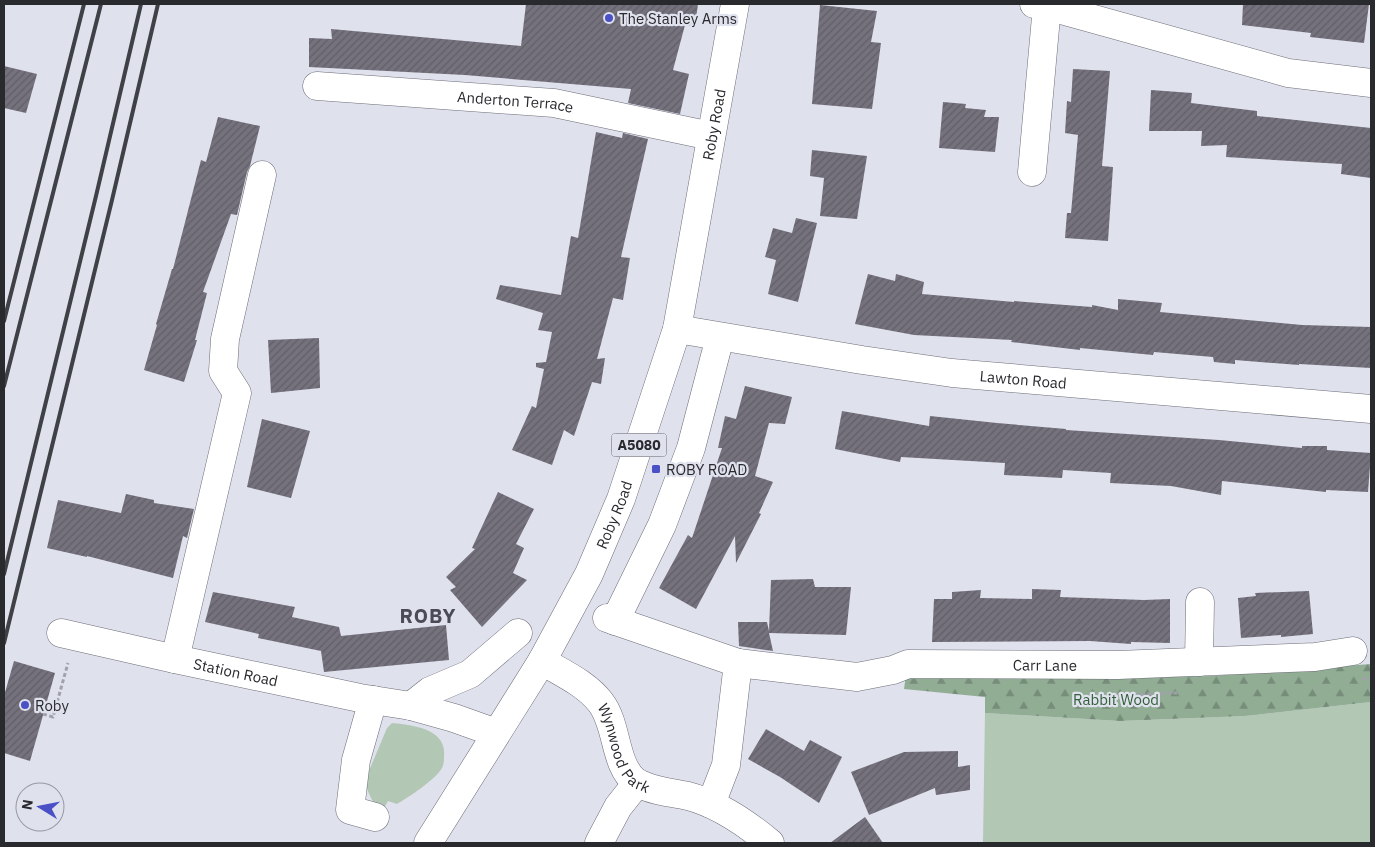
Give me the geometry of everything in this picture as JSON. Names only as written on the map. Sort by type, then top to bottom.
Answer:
[{"type":"street","name":"Roby Road","points":[[428,843],[542,662],[589,574],[621,499],[677,329],[735,4]]},
{"type":"street","points":[[1032,172],[1041,5],[1288,73],[1371,83]]},
{"type":"street","name":"Anderton Terrace","points":[[317,86],[554,103],[711,136]]},
{"type":"street","points":[[174,659],[237,393],[223,371],[225,339],[262,175]]},
{"type":"street","name":"Lawton Road","points":[[677,329],[952,373],[1371,409]]},
{"type":"street","name":"Carr Lane","points":[[720,337],[691,448],[662,525],[611,620],[738,663],[858,677],[893,670],[908,664],[1118,666],[1315,656],[1353,651]]},
{"type":"street","points":[[1199,662],[1200,602]]},
{"type":"street","points":[[411,706],[430,691],[470,674],[518,633]]},
{"type":"street","name":"Station Road","points":[[68,635],[174,659],[373,700],[411,706],[454,718],[496,734]]},
{"type":"street","name":"Wynwood Park","points":[[542,662],[585,686],[602,703],[612,726],[625,770],[637,783],[661,792],[688,796],[711,804],[748,824],[770,843]]},
{"type":"street","points":[[711,804],[726,765],[738,663]]},
{"type":"street","points":[[373,700],[356,760],[350,810],[375,817]]},
{"type":"street","points":[[599,843],[618,807],[637,783]]},
{"type":"path","points":[[43,714],[53,717],[68,635]]},
{"type":"green space","name":"Rabbit Wood","points":[[1371,664],[1371,702],[1245,716],[1120,721],[985,713],[985,697],[904,689],[906,675],[1212,676]]},
{"type":"green space","points":[[1371,702],[1371,843],[983,843],[985,713],[1120,721],[1245,716]]},
{"type":"green space","points":[[392,723],[418,727],[434,734],[440,740],[443,747],[444,760],[439,773],[428,783],[397,804],[388,801],[384,808],[374,803],[371,798],[367,789],[366,778],[387,728]]},
{"type":"building","points":[[526,4],[698,4],[695,26],[685,25],[673,70],[689,74],[680,114],[628,103],[631,89],[465,75],[309,67],[309,38],[332,39],[331,29],[521,46]]},
{"type":"building","points":[[1243,4],[1369,4],[1364,43],[1310,37],[1311,33],[1242,25]]},
{"type":"building","points":[[820,5],[877,11],[871,42],[881,43],[872,109],[812,104]]},
{"type":"building","points":[[4,66],[37,74],[26,113],[4,108]]},
{"type":"building","points":[[1073,69],[1110,71],[1102,166],[1113,167],[1108,241],[1065,238],[1067,213],[1071,213],[1078,135],[1065,133],[1067,101],[1071,102]]},
{"type":"building","points":[[1151,90],[1192,93],[1191,103],[1257,111],[1257,116],[1371,128],[1371,178],[1341,174],[1342,164],[1226,157],[1227,145],[1201,146],[1202,131],[1149,131]]},
{"type":"building","points":[[943,102],[966,104],[965,108],[986,110],[984,117],[999,117],[995,152],[939,148]]},
{"type":"building","points":[[218,117],[260,126],[237,215],[231,214],[203,292],[207,293],[195,340],[197,340],[184,382],[144,370],[173,269],[201,160],[206,162]]},
{"type":"building","points":[[596,132],[622,138],[623,133],[648,139],[621,257],[630,258],[623,300],[613,298],[597,359],[605,358],[601,384],[592,382],[574,436],[564,430],[552,465],[512,450],[532,406],[536,408],[544,369],[536,367],[536,363],[546,362],[552,332],[538,330],[543,313],[496,299],[500,285],[561,295],[571,236],[578,238]]},
{"type":"building","points":[[812,150],[867,156],[857,219],[820,216],[824,178],[810,176]]},
{"type":"building","points":[[796,218],[817,223],[798,302],[768,294],[776,260],[765,257],[773,228],[792,233]]},
{"type":"building","points":[[868,274],[895,281],[896,274],[924,282],[922,294],[1014,302],[1092,307],[1092,305],[1118,310],[1118,299],[1162,303],[1160,312],[1302,325],[1371,327],[1371,368],[1235,360],[1235,364],[1214,362],[1213,357],[1154,352],[1153,355],[1080,348],[1080,350],[1011,342],[1012,340],[914,335],[855,324]]},
{"type":"building","points":[[319,338],[320,388],[271,393],[268,340]]},
{"type":"building","points":[[745,386],[792,397],[785,424],[769,423],[755,476],[773,482],[759,513],[761,514],[736,563],[735,536],[696,609],[659,588],[688,535],[692,538],[722,448],[718,448],[725,416],[736,419]]},
{"type":"building","points":[[842,411],[929,426],[930,416],[1066,430],[1219,440],[1302,448],[1302,446],[1327,446],[1327,450],[1371,453],[1368,492],[1326,490],[1326,492],[1222,481],[1221,495],[1171,486],[1110,483],[1111,473],[1063,470],[1062,478],[1004,475],[1005,463],[901,457],[900,462],[835,449]]},
{"type":"building","points":[[262,419],[310,431],[291,498],[247,487]]},
{"type":"building","points":[[498,492],[534,509],[516,544],[524,548],[513,573],[527,580],[482,627],[450,590],[456,587],[446,577],[475,549],[472,548]]},
{"type":"building","points":[[126,494],[154,500],[154,503],[194,509],[187,538],[183,536],[173,578],[47,548],[58,500],[121,513]]},
{"type":"building","points":[[813,579],[815,587],[851,587],[846,635],[769,633],[773,651],[739,646],[738,622],[767,622],[769,631],[771,580]]},
{"type":"building","points":[[1032,589],[1061,590],[1060,597],[1170,599],[1170,643],[1131,642],[1131,644],[1090,641],[932,642],[934,599],[952,599],[952,592],[981,590],[980,598],[1032,599]]},
{"type":"building","points":[[1309,591],[1313,634],[1241,638],[1238,598],[1256,596],[1255,593]]},
{"type":"building","points":[[213,592],[295,607],[292,617],[339,627],[341,636],[446,625],[449,660],[324,672],[321,651],[258,638],[259,634],[205,622]]},
{"type":"building","name":"Roby","points":[[14,661],[55,673],[30,761],[4,753],[4,696]]},
{"type":"building","points":[[766,729],[804,751],[810,740],[842,757],[819,803],[780,777],[748,759]]},
{"type":"building","points":[[958,751],[958,767],[970,765],[970,790],[936,795],[935,788],[869,815],[851,772],[904,752]]},
{"type":"building","points":[[865,817],[883,843],[830,843]]},
{"type":"railway","points":[[4,321],[84,4]]},
{"type":"railway","points":[[4,386],[101,4]]},
{"type":"railway","points":[[4,574],[141,4]]},
{"type":"railway","points":[[4,643],[158,4]]},
{"type":"place","name":"The Stanley Arms","points":[[609,18]]},
{"type":"place","name":"ROBY ROAD","points":[[656,469]]},
{"type":"place","name":"Roby","points":[[25,705]]},
{"type":"district","name":"ROBY","points":[[428,615]]}]
